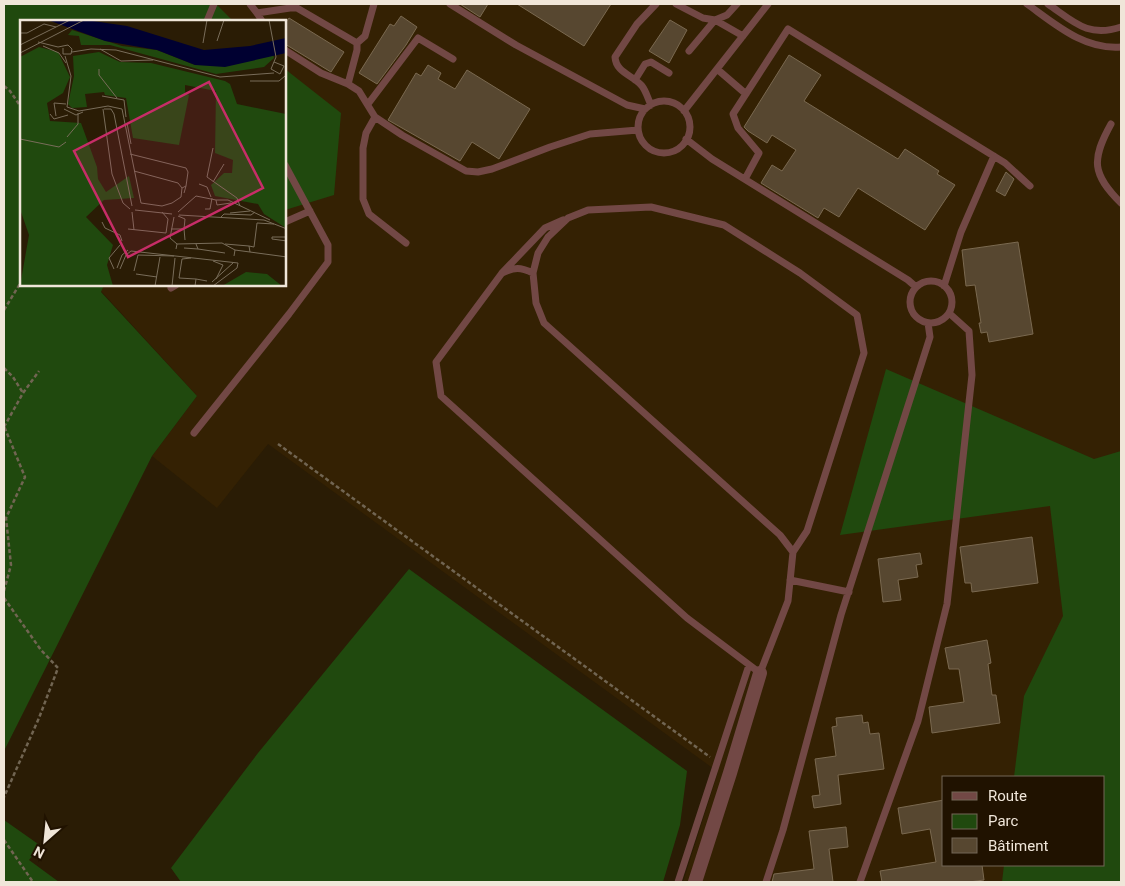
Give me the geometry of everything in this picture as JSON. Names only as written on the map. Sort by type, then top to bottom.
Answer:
[{"type":"street","points":[[695,882],[730,773],[754,669]]},
{"type":"lane","points":[[207,4],[207,20]]},
{"type":"lane","points":[[207,20],[214,4]]},
{"type":"lane","points":[[250,4],[262,20]]},
{"type":"lane","points":[[348,84],[357,50],[357,43],[365,36],[374,4]]},
{"type":"lane","points":[[450,4],[524,50],[627,105],[648,107],[665,101],[684,111],[689,125],[686,139],[682,146],[667,152],[651,150],[645,145],[638,130],[638,122],[648,107],[642,86],[615,64],[615,57],[637,24],[656,4]]},
{"type":"lane","points":[[676,4],[703,18],[715,20],[743,36]]},
{"type":"lane","points":[[689,51],[715,20],[726,15],[737,4]]},
{"type":"lane","points":[[684,111],[768,4]]},
{"type":"lane","points":[[1027,4],[1078,39],[1112,48],[1121,47]]},
{"type":"lane","points":[[1048,4],[1085,28],[1108,32],[1121,27]]},
{"type":"lane","points":[[258,13],[297,8],[357,43]]},
{"type":"lane","points":[[745,179],[759,153],[738,128],[732,114],[788,29],[1005,163],[1030,186]]},
{"type":"lane","points":[[368,104],[418,38],[453,59]]},
{"type":"lane","points":[[286,51],[321,73],[348,84],[359,91],[375,117],[402,135],[466,171],[478,172],[492,169],[550,146],[590,134],[638,130]]},
{"type":"lane","points":[[635,80],[645,64],[651,62],[669,73]]},
{"type":"lane","points":[[717,69],[746,94]]},
{"type":"lane","points":[[375,117],[366,133],[363,148],[363,199],[369,214],[406,243]]},
{"type":"lane","points":[[1111,124],[1098,154],[1098,173],[1109,191],[1121,203]]},
{"type":"lane","points":[[686,139],[712,159],[908,280],[916,287]]},
{"type":"lane","points":[[944,286],[962,232],[994,156]]},
{"type":"lane","points":[[194,433],[328,262],[328,245],[286,167]]},
{"type":"lane","points":[[678,882],[716,761],[754,669],[788,601],[793,552],[807,531],[864,353],[856,315],[800,274],[724,225],[651,207],[588,210],[545,228],[502,273],[436,362],[441,396],[687,618],[754,669]]},
{"type":"lane","points":[[286,222],[310,212]]},
{"type":"lane","points":[[568,218],[548,237],[538,253],[533,273],[536,303],[544,323],[780,535],[793,552]]},
{"type":"lane","points":[[502,273],[521,267],[533,273]]},
{"type":"lane","points":[[933,281],[944,286],[951,296],[949,313],[940,321],[928,323],[916,318],[912,312],[910,299],[916,287],[933,281]]},
{"type":"lane","points":[[860,882],[918,721],[946,604],[972,375],[969,331],[949,313]]},
{"type":"lane","points":[[766,882],[849,592],[930,337],[928,323]]},
{"type":"lane","points":[[790,580],[849,592]]},
{"type":"path","points":[[4,86],[20,106]]},
{"type":"path","points":[[4,310],[20,284]]},
{"type":"path","points":[[4,368],[24,393]]},
{"type":"path","points":[[4,591],[11,565],[6,518],[25,478],[4,426],[39,371]]},
{"type":"path","points":[[278,444],[716,761]]},
{"type":"path","points":[[4,598],[41,650],[58,668],[39,718],[4,797]]},
{"type":"path","points":[[4,840],[33,882]]},
{"type":"shaded area","points":[[196,4],[1121,4],[1121,882],[683,882],[718,772],[268,444],[217,508],[152,456],[197,396],[101,291],[104,286],[286,286],[286,20],[202,20]]},
{"type":"green space","points":[[4,4],[216,4],[232,20],[20,20],[20,286],[104,286],[101,292],[197,396],[152,456],[4,751]]},
{"type":"green space","points":[[286,70],[341,113],[334,195],[286,210]]},
{"type":"green space","points":[[886,369],[1094,459],[1121,451],[1121,882],[1002,882],[1004,866],[1105,866],[1105,776],[1014,776],[1024,696],[1063,616],[1050,506],[840,535]]},
{"type":"green space","points":[[409,569],[687,771],[680,825],[663,882],[181,882],[171,868],[258,753]]},
{"type":"green space","points":[[4,820],[41,846],[29,860],[59,882],[4,882]]},
{"type":"building","points":[[460,4],[488,4],[480,17]]},
{"type":"building","points":[[517,4],[611,4],[584,46]]},
{"type":"building","points":[[401,16],[417,27],[377,84],[359,73],[390,24],[394,26]]},
{"type":"building","points":[[289,18],[344,52],[331,72],[286,45],[286,22]]},
{"type":"building","points":[[670,20],[687,30],[669,63],[649,51]]},
{"type":"building","points":[[789,55],[821,75],[804,101],[898,159],[905,149],[939,171],[937,174],[955,185],[925,230],[858,188],[839,217],[824,208],[818,218],[761,183],[772,165],[782,171],[796,150],[772,135],[767,143],[744,127]]},
{"type":"building","points":[[428,65],[441,73],[438,79],[455,89],[467,70],[530,109],[499,159],[472,142],[460,161],[388,120],[416,73],[421,76]]},
{"type":"building","points":[[1006,172],[1014,179],[1005,196],[996,191]]},
{"type":"building","points":[[1018,242],[1033,334],[989,342],[987,332],[981,333],[975,285],[966,286],[962,250]]},
{"type":"building","points":[[1032,537],[1038,583],[972,592],[971,583],[965,583],[960,547]]},
{"type":"building","points":[[920,553],[922,564],[916,565],[918,577],[898,580],[901,600],[883,602],[878,559]]},
{"type":"building","points":[[987,640],[991,663],[988,664],[992,695],[996,695],[1000,723],[932,733],[929,707],[964,702],[959,669],[949,669],[945,648]]},
{"type":"building","points":[[862,715],[863,723],[868,722],[870,734],[879,733],[884,769],[838,775],[841,804],[814,808],[812,796],[820,795],[815,759],[836,756],[832,727],[837,726],[836,718]]},
{"type":"building","points":[[942,800],[942,866],[982,866],[984,880],[969,882],[882,882],[880,871],[936,862],[930,829],[902,834],[898,808]]},
{"type":"building","points":[[846,827],[848,847],[829,849],[833,882],[772,882],[774,874],[814,869],[809,831]]}]
